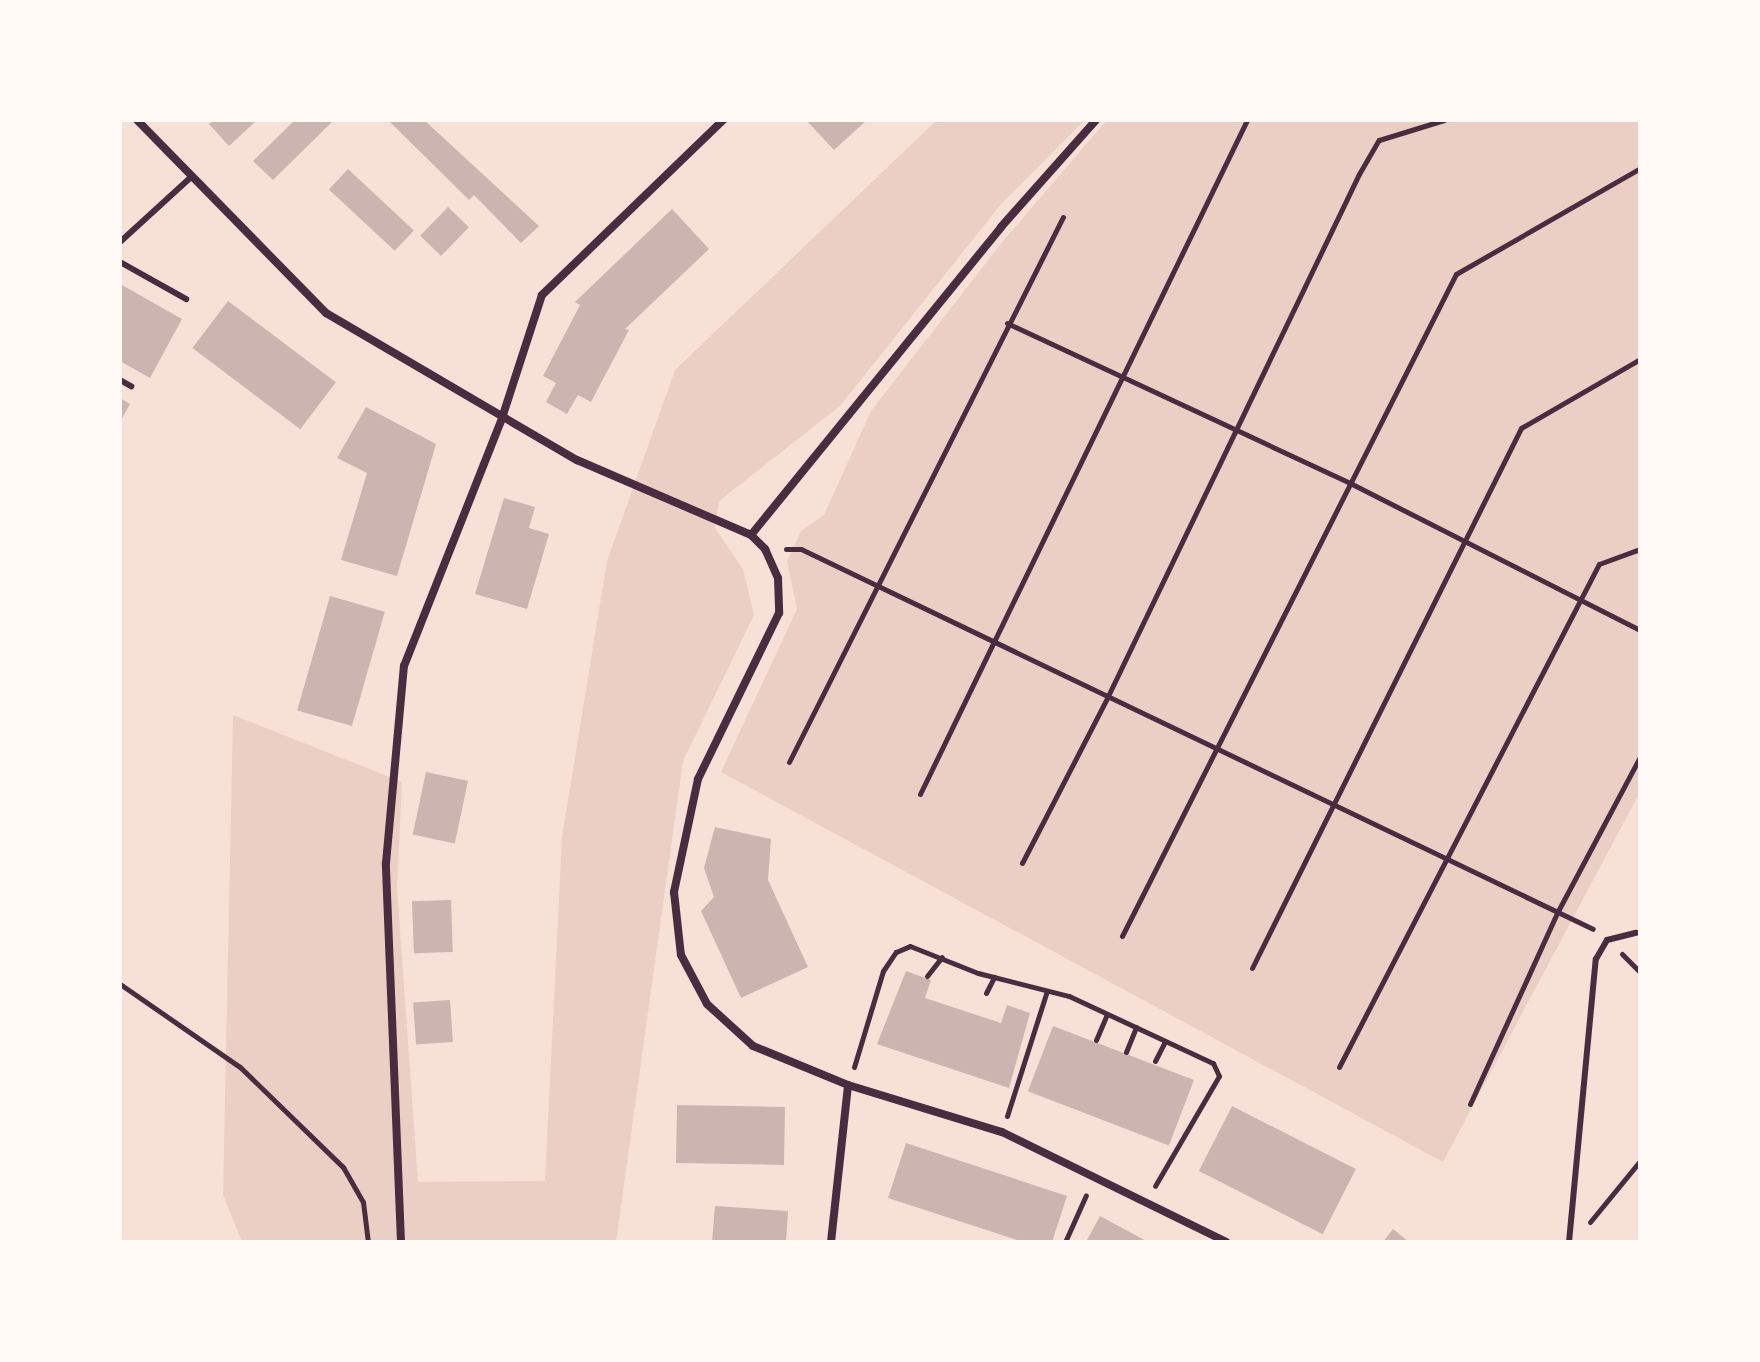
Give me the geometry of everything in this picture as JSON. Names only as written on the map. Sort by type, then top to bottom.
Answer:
[{"type":"street","points":[[137,120],[189,179],[326,313],[577,460],[751,535],[765,549],[778,578],[779,613],[698,779],[674,892],[681,955],[707,1004],[753,1046],[848,1085],[1002,1132],[1227,1242]]},
{"type":"street","points":[[401,1242],[386,863],[404,666],[502,418],[542,295],[723,120]]},
{"type":"street","points":[[751,535],[1001,227],[1096,120]]},
{"type":"street","points":[[831,1242],[848,1085]]},
{"type":"lane","points":[[120,242],[189,179]]},
{"type":"lane","points":[[120,262],[186,299]]},
{"type":"lane","points":[[120,380],[131,386]]},
{"type":"lane","points":[[1569,1242],[1596,959],[1607,940],[1636,933]]},
{"type":"path","points":[[920,794],[1247,120]]},
{"type":"path","points":[[1022,863],[1107,698],[1234,430],[1379,140],[1444,120]]},
{"type":"path","points":[[1122,936],[1456,274],[1640,168]]},
{"type":"path","points":[[789,762],[881,587],[1007,323],[1063,217]]},
{"type":"path","points":[[1007,323],[1121,379],[1350,483],[1640,630]]},
{"type":"path","points":[[1252,968],[1336,808],[1521,428],[1640,359]]},
{"type":"path","points":[[765,549],[801,549],[1336,808],[1584,921],[1607,940]]},
{"type":"path","points":[[1339,1067],[1444,858],[1599,564],[1640,549]]},
{"type":"path","points":[[1470,1104],[1558,911],[1640,757]]},
{"type":"path","points":[[848,1085],[883,971],[896,952],[910,946],[1107,1014],[1213,1063],[1219,1076],[1146,1201]]},
{"type":"path","points":[[927,976],[942,957]]},
{"type":"path","points":[[986,993],[994,977]]},
{"type":"path","points":[[120,984],[240,1067],[343,1167],[363,1202],[368,1242]]},
{"type":"path","points":[[1002,1132],[1047,991]]},
{"type":"path","points":[[1096,1040],[1107,1014]]},
{"type":"path","points":[[1126,1052],[1136,1027]]},
{"type":"path","points":[[1155,1061],[1165,1041]]},
{"type":"path","points":[[1570,1228],[1587,1227],[1640,1161]]},
{"type":"path","points":[[1065,1242],[1095,1176]]},
{"type":"shaded area","points":[[937,120],[1085,120],[1002,203],[840,406],[719,501],[715,528],[743,569],[754,615],[683,761],[616,1242],[242,1242],[223,1195],[233,715],[402,782],[397,888],[418,1182],[545,1181],[562,837],[607,561],[675,370]]},
{"type":"shaded area","points":[[1107,120],[1640,120],[1640,792],[1443,1162],[721,772],[797,609],[787,561],[801,531],[824,515],[871,411],[1003,241]]},
{"type":"building","points":[[214,120],[257,120],[229,146],[209,124]]},
{"type":"building","points":[[295,120],[334,120],[273,180],[253,161]]},
{"type":"building","points":[[388,120],[424,120],[539,226],[521,243],[474,195],[469,200]]},
{"type":"building","points":[[806,120],[867,120],[834,150]]},
{"type":"building","points":[[348,169],[414,230],[395,251],[329,189]]},
{"type":"building","points":[[448,207],[469,227],[441,256],[420,236]]},
{"type":"building","points":[[672,209],[709,249],[625,329],[629,330],[591,402],[578,395],[567,414],[546,402],[556,383],[543,376],[580,305],[575,302]]},
{"type":"building","points":[[120,284],[182,319],[150,378],[120,361]]},
{"type":"building","points":[[228,301],[336,382],[300,429],[192,348]]},
{"type":"building","points":[[120,398],[130,404],[120,422]]},
{"type":"building","points":[[366,407],[436,444],[397,576],[341,560],[367,473],[337,458]]},
{"type":"building","points":[[504,498],[535,507],[529,528],[549,534],[527,609],[475,594]]},
{"type":"building","points":[[330,596],[385,612],[352,726],[297,710]]},
{"type":"building","points":[[426,772],[468,781],[455,844],[413,835]]},
{"type":"building","points":[[715,827],[771,839],[768,880],[808,967],[741,998],[701,911],[714,897],[704,868]]},
{"type":"building","points":[[451,900],[453,952],[414,953],[412,901]]},
{"type":"building","points":[[906,971],[931,980],[925,998],[1001,1023],[1007,1005],[1030,1013],[1009,1088],[877,1044]]},
{"type":"building","points":[[450,1000],[453,1042],[416,1044],[413,1003]]},
{"type":"building","points":[[1053,1026],[1194,1080],[1169,1145],[1028,1091]]},
{"type":"building","points":[[677,1105],[785,1107],[784,1165],[676,1163]]},
{"type":"building","points":[[1232,1106],[1356,1169],[1323,1234],[1199,1171]]},
{"type":"building","points":[[906,1143],[1067,1196],[1052,1242],[1023,1242],[888,1198]]},
{"type":"building","points":[[715,1206],[788,1211],[786,1242],[712,1242]]},
{"type":"building","points":[[1100,1216],[1148,1242],[1086,1242]]},
{"type":"building","points":[[1393,1229],[1409,1242],[1383,1242]]}]
